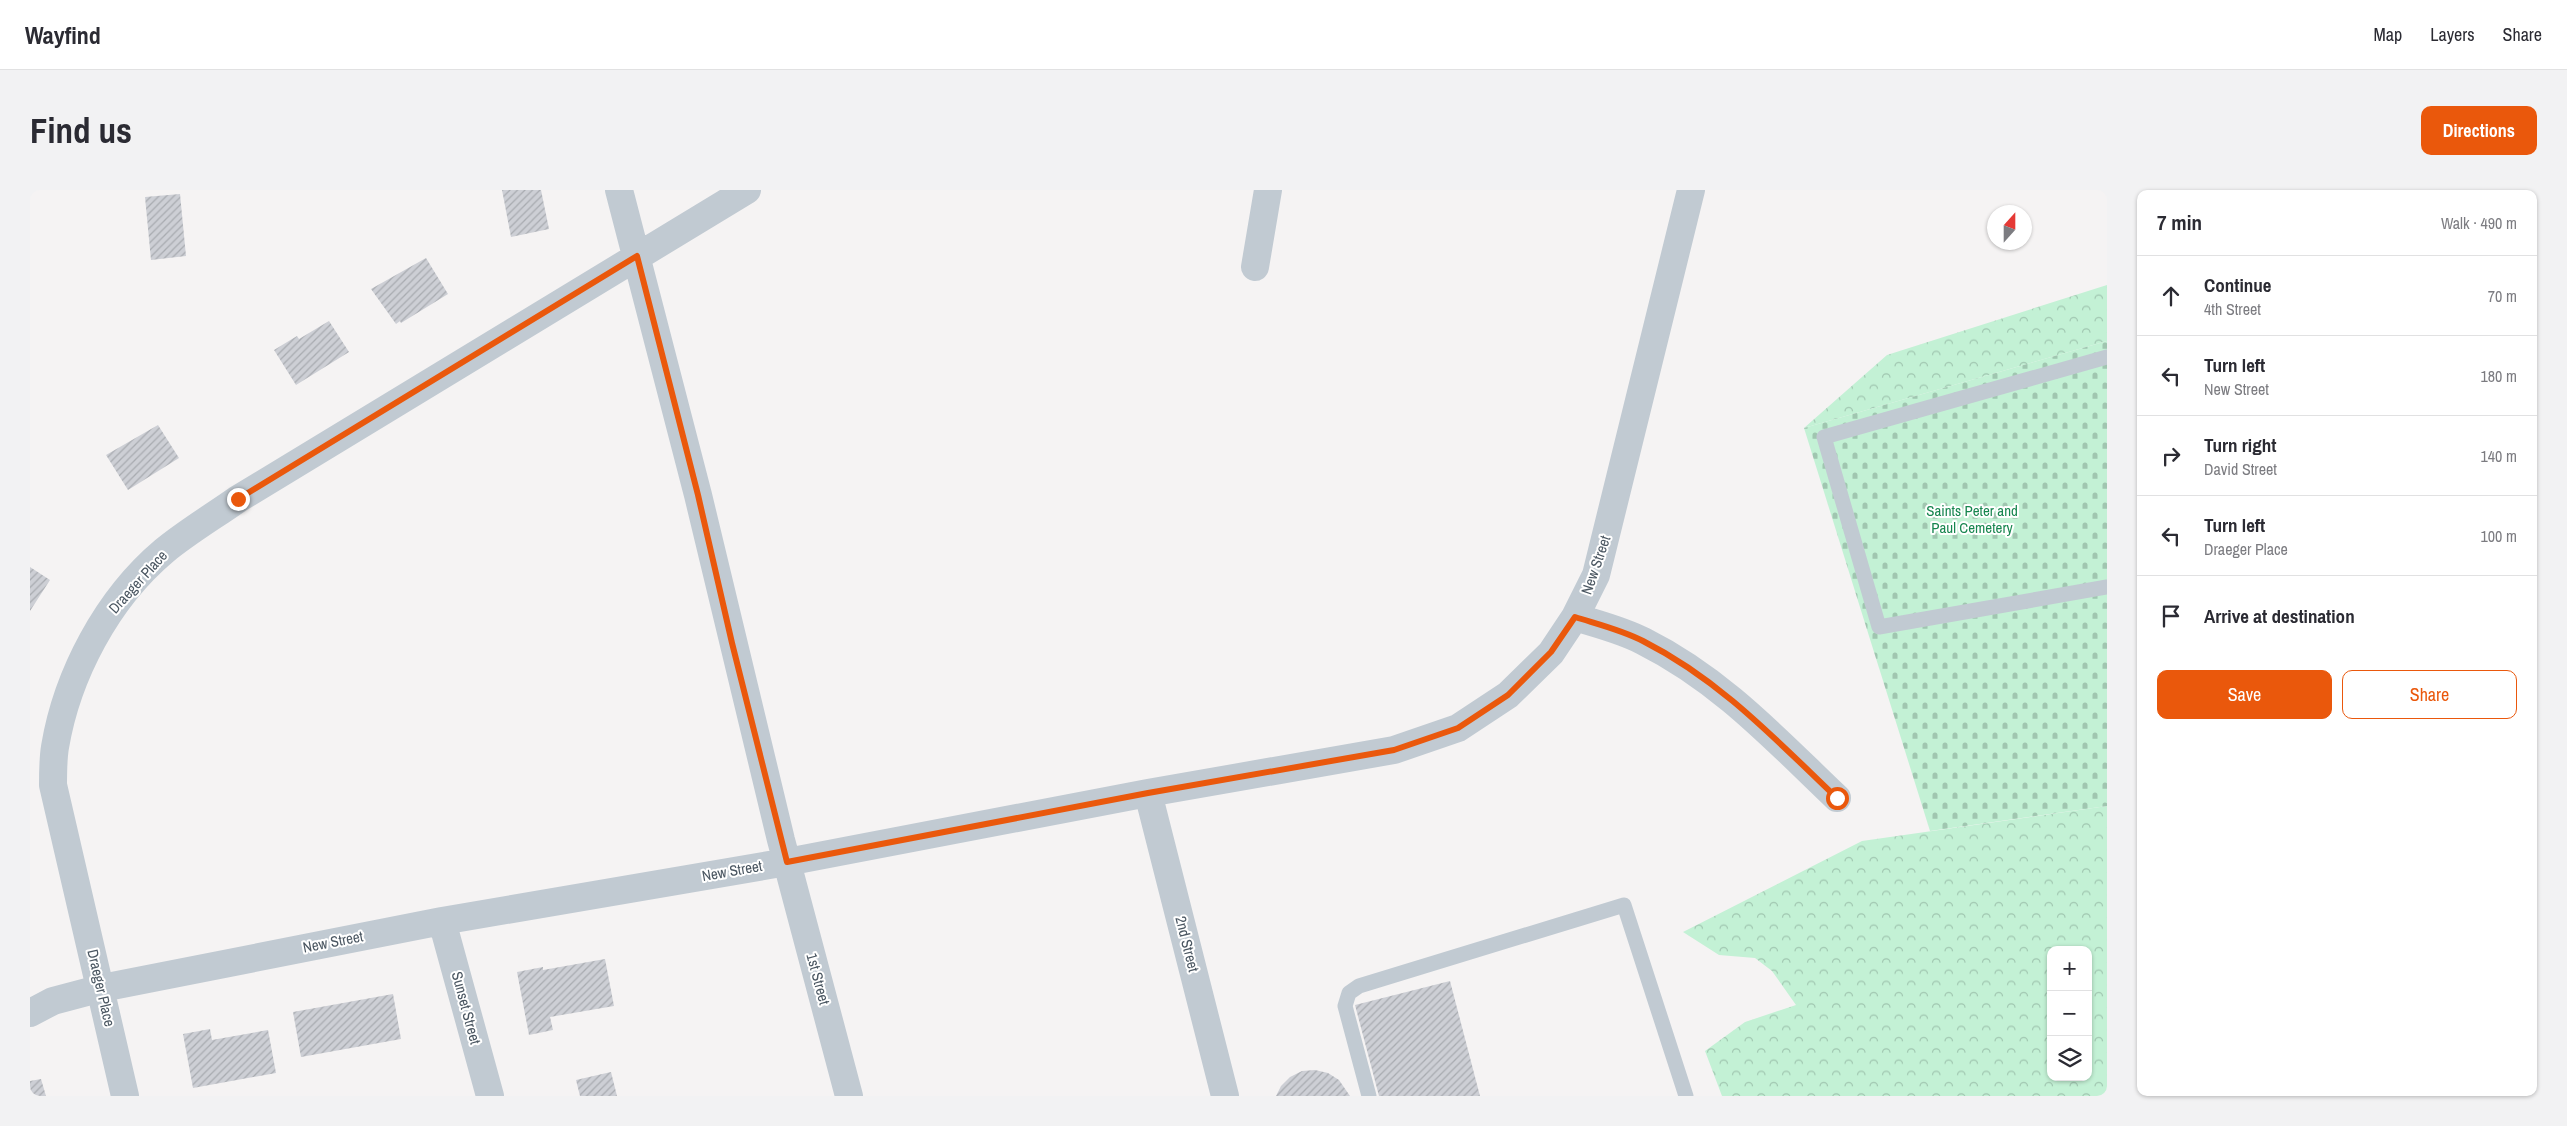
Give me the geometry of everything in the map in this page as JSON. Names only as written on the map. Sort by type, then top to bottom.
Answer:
[{"type":"street","name":"1st Street","points":[[619,190],[698,495],[734,652],[848,1096]]},
{"type":"street","name":"Draeger Place","points":[[126,1096],[102,988],[52,785],[54,748],[62,717],[80,668],[104,619],[130,585],[164,551],[238,499],[747,190]]},
{"type":"street","points":[[1255,267],[1268,190]]},
{"type":"street","name":"New Street","points":[[30,1013],[54,1001],[102,988],[442,921],[787,862],[1148,793],[1394,750],[1441,735],[1484,713],[1508,695],[1551,652],[1575,617],[1596,575],[1691,190]]},
{"type":"street","points":[[1575,617],[1641,639],[1689,666],[1722,690],[1837,798]]},
{"type":"street","name":"2nd Street","points":[[1148,793],[1225,1096]]},
{"type":"street","name":"Sunset Street","points":[[442,921],[490,1096]]},
{"type":"lane","points":[[2107,357],[1824,437],[1879,627],[2107,587]]},
{"type":"lane","points":[[1369,1096],[1345,1006],[1349,993],[1360,986],[1624,905],[1686,1096]]},
{"type":"green space","points":[[2107,285],[2107,341],[1804,428],[1887,355]]},
{"type":"green space","name":"Saints Peter and Paul Cemetery","points":[[2107,341],[2107,806],[1930,831],[1804,428]]},
{"type":"green space","points":[[2107,806],[2107,1096],[1722,1096],[1705,1051],[1745,1022],[1796,1005],[1772,971],[1755,958],[1719,955],[1683,932],[1862,841]]},
{"type":"building","points":[[502,190],[541,190],[549,229],[511,237]]},
{"type":"building","points":[[180,194],[186,256],[151,260],[145,197]]},
{"type":"building","points":[[426,258],[448,294],[401,323],[400,321],[396,324],[371,289]]},
{"type":"building","points":[[329,321],[349,352],[296,385],[274,350],[297,336],[299,339]]},
{"type":"building","points":[[158,425],[179,458],[128,490],[106,455]]},
{"type":"building","points":[[30,567],[50,580],[30,611]]},
{"type":"building","points":[[605,959],[614,1006],[550,1017],[553,1030],[529,1035],[517,972],[543,967],[543,970]]},
{"type":"building","points":[[1450,981],[1480,1096],[1379,1096],[1355,1005]]},
{"type":"building","points":[[393,994],[401,1039],[301,1057],[293,1012]]},
{"type":"building","points":[[210,1029],[212,1040],[268,1030],[276,1073],[193,1088],[183,1034]]},
{"type":"building","points":[[1315,1070],[1328,1073],[1339,1080],[1350,1096],[1276,1096],[1281,1086],[1290,1077],[1302,1071]]},
{"type":"building","points":[[611,1072],[617,1096],[580,1096],[576,1080]]},
{"type":"building","points":[[41,1079],[46,1096],[30,1096],[30,1081]]},
{"type":"route","points":[[238,499],[637,256],[698,495],[732,643],[787,862],[1148,793],[1394,750],[1441,735],[1458,728],[1484,713],[1530,675],[1551,652],[1575,617],[1641,639],[1689,666],[1722,690],[1837,798]]}]
